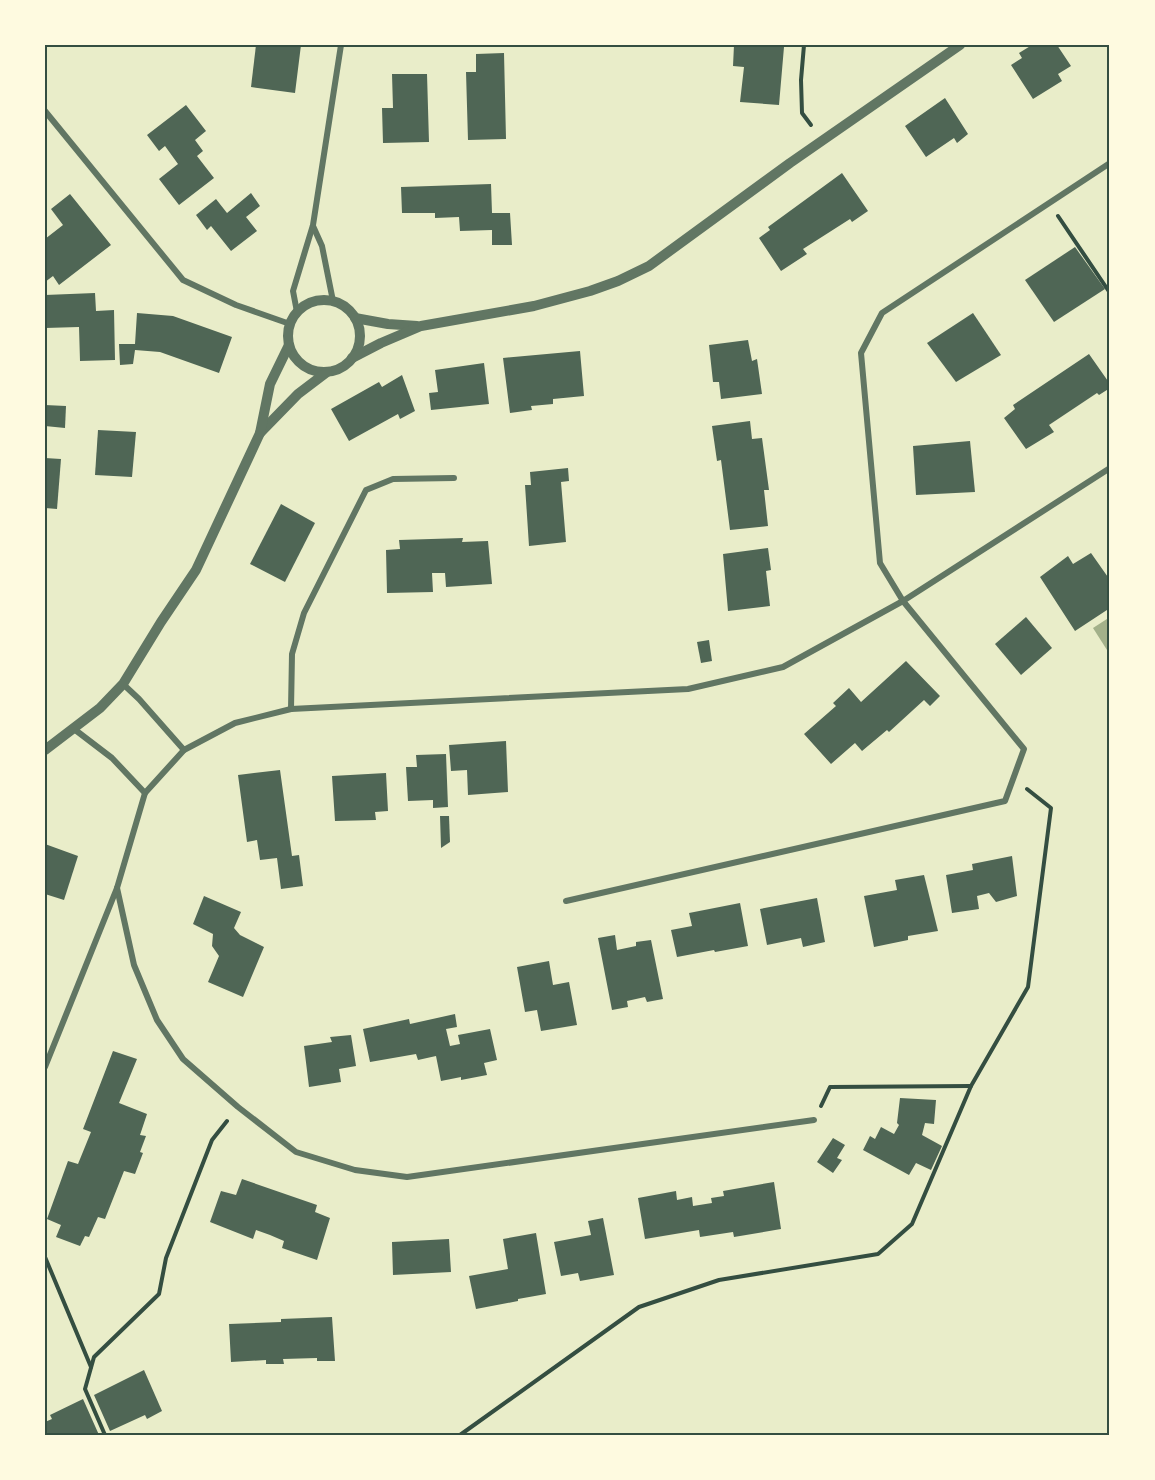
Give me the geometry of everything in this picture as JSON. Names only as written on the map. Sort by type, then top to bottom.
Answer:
[{"type":"street","points":[[297,312],[293,291],[313,225],[341,45]]},
{"type":"street","points":[[260,433],[298,394],[327,372],[341,367],[352,358],[381,343],[421,326],[534,306],[590,291],[649,266],[821,141],[960,45]]},
{"type":"street","points":[[45,111],[183,280],[236,305],[290,324]]},
{"type":"street","points":[[566,901],[1005,801],[1024,749],[903,601],[880,563],[861,353],[882,313],[1110,163]]},
{"type":"street","points":[[313,225],[325,257],[333,301]]},
{"type":"street","points":[[327,372],[313,370],[300,363],[293,355],[289,345],[290,324],[297,312],[307,304],[320,300],[333,301],[346,307],[355,318],[360,331],[359,346],[352,358]]},
{"type":"street","points":[[355,318],[388,324],[421,326]]},
{"type":"street","points":[[45,750],[100,708],[123,684],[196,570],[260,433],[270,384],[289,345]]},
{"type":"street","points":[[45,1067],[117,888],[145,793],[184,750],[235,723],[291,709],[688,689],[783,667],[903,601],[1110,468]]},
{"type":"street","points":[[291,709],[292,654],[304,613],[366,490],[393,479],[454,478]]},
{"type":"street","points":[[123,684],[184,750]]},
{"type":"street","points":[[74,729],[112,759],[145,793]]},
{"type":"street","points":[[117,888],[134,965],[157,1020],[183,1059],[238,1107],[296,1152],[355,1170],[407,1177],[814,1120]]},
{"type":"path","points":[[804,45],[801,80],[802,113],[821,141]]},
{"type":"path","points":[[1050,203],[1110,293]]},
{"type":"path","points":[[460,1435],[639,1307],[719,1280],[878,1254],[912,1224],[971,1086],[1028,987],[1051,808],[1014,778]]},
{"type":"path","points":[[814,1120],[830,1087],[971,1086]]},
{"type":"path","points":[[105,1435],[85,1389],[94,1357],[159,1294],[166,1258],[212,1140],[238,1107]]},
{"type":"path","points":[[45,1257],[91,1368]]},
{"type":"shaded area","points":[[1110,617],[1110,648],[1107,650],[1093,628]]},
{"type":"building","points":[[256,45],[301,45],[295,93],[251,87]]},
{"type":"building","points":[[734,45],[784,47],[779,105],[740,102],[744,67],[733,66]]},
{"type":"building","points":[[1032,45],[1057,45],[1071,66],[1058,74],[1062,81],[1033,99],[1011,65],[1022,58],[1019,53]]},
{"type":"building","points":[[504,53],[506,139],[468,140],[466,72],[476,72],[476,54]]},
{"type":"building","points":[[392,74],[427,74],[429,142],[383,143],[382,108],[393,108]]},
{"type":"building","points":[[945,98],[968,134],[957,143],[954,138],[926,157],[905,126]]},
{"type":"building","points":[[186,105],[206,131],[195,140],[203,151],[197,156],[214,178],[179,205],[159,179],[178,164],[165,146],[159,151],[147,135]]},
{"type":"building","points":[[842,173],[868,211],[852,222],[850,219],[803,249],[807,254],[781,271],[759,238],[770,230],[768,227]]},
{"type":"building","points":[[491,184],[492,213],[510,213],[512,245],[492,245],[492,230],[460,231],[459,217],[435,218],[435,213],[402,213],[401,187]]},
{"type":"building","points":[[251,193],[260,206],[246,217],[257,231],[231,251],[211,226],[207,230],[196,215],[216,199],[227,213]]},
{"type":"building","points":[[70,194],[111,245],[59,285],[53,276],[45,282],[45,239],[63,225],[51,209]]},
{"type":"building","points":[[1075,247],[1105,289],[1054,322],[1025,280]]},
{"type":"building","points":[[95,293],[96,311],[114,310],[115,360],[80,361],[79,327],[45,328],[45,295]]},
{"type":"building","points":[[137,313],[173,316],[232,337],[219,373],[160,352],[135,350],[133,364],[120,365],[119,344],[135,344]]},
{"type":"building","points":[[973,313],[1001,355],[956,382],[927,343]]},
{"type":"building","points":[[748,340],[752,361],[757,359],[762,394],[721,399],[719,382],[713,382],[709,345]]},
{"type":"building","points":[[580,351],[584,396],[553,399],[553,404],[531,406],[532,410],[510,413],[503,358]]},
{"type":"building","points":[[1089,354],[1110,384],[1110,388],[1099,395],[1097,393],[1049,425],[1054,432],[1026,449],[1004,418],[1015,409],[1013,405]]},
{"type":"building","points":[[484,363],[489,404],[431,410],[429,393],[438,392],[435,370]]},
{"type":"building","points":[[402,375],[415,411],[400,419],[398,414],[349,441],[331,409],[379,382],[382,387]]},
{"type":"building","points":[[45,405],[66,406],[65,428],[45,426]]},
{"type":"building","points":[[750,421],[752,439],[762,438],[769,490],[764,490],[768,526],[730,530],[721,460],[717,461],[712,426]]},
{"type":"building","points":[[98,430],[136,432],[132,477],[95,475]]},
{"type":"building","points":[[970,441],[975,492],[916,495],[913,446]]},
{"type":"building","points":[[45,458],[61,459],[57,509],[45,508]]},
{"type":"building","points":[[568,468],[569,481],[561,482],[566,542],[529,546],[525,485],[531,485],[530,472]]},
{"type":"building","points":[[281,504],[315,523],[285,582],[250,564]]},
{"type":"building","points":[[463,538],[462,542],[488,541],[492,584],[446,587],[445,573],[432,573],[433,592],[387,593],[386,550],[400,549],[399,540]]},
{"type":"building","points":[[768,548],[771,570],[766,571],[770,606],[728,611],[723,554]]},
{"type":"building","points":[[1091,553],[1110,580],[1110,608],[1075,631],[1040,577],[1068,556],[1073,564]]},
{"type":"building","points":[[1026,617],[1052,648],[1021,675],[995,644]]},
{"type":"building","points":[[709,640],[712,661],[701,663],[697,642]]},
{"type":"building","points":[[906,661],[940,696],[930,706],[924,700],[889,732],[887,730],[862,751],[855,743],[831,764],[804,734],[836,706],[833,703],[849,688],[861,702]]},
{"type":"building","points":[[506,741],[508,792],[468,795],[467,770],[451,771],[449,745]]},
{"type":"building","points":[[446,754],[448,807],[433,808],[433,800],[408,801],[406,767],[417,767],[416,755]]},
{"type":"building","points":[[280,770],[292,856],[299,855],[303,886],[281,889],[277,858],[260,860],[257,840],[247,842],[238,775]]},
{"type":"building","points":[[386,773],[388,811],[375,812],[376,820],[335,821],[332,776]]},
{"type":"building","points":[[440,816],[449,816],[450,842],[441,848]]},
{"type":"building","points":[[45,844],[78,856],[64,900],[45,894]]},
{"type":"building","points":[[1012,856],[1017,896],[996,902],[989,893],[977,896],[979,909],[952,913],[946,875],[973,870],[972,864]]},
{"type":"building","points":[[924,875],[938,931],[908,936],[908,940],[874,947],[864,896],[897,890],[895,880]]},
{"type":"building","points":[[204,896],[241,912],[234,928],[240,935],[264,947],[243,997],[208,982],[219,956],[212,946],[213,934],[193,924]]},
{"type":"building","points":[[817,898],[825,942],[803,947],[801,938],[767,945],[760,909]]},
{"type":"building","points":[[740,903],[748,946],[677,957],[671,930],[692,926],[689,913]]},
{"type":"building","points":[[615,935],[617,950],[636,946],[636,942],[651,940],[663,999],[647,1002],[645,997],[627,1001],[628,1007],[612,1010],[598,938]]},
{"type":"building","points":[[549,961],[553,985],[569,982],[577,1025],[541,1031],[537,1010],[525,1012],[517,967]]},
{"type":"building","points":[[455,1014],[457,1027],[446,1029],[450,1046],[460,1044],[458,1035],[490,1029],[497,1060],[484,1063],[487,1075],[441,1081],[436,1056],[418,1060],[416,1054],[370,1062],[363,1029],[409,1019],[410,1024]]},
{"type":"building","points":[[351,1035],[356,1066],[339,1069],[341,1082],[309,1087],[304,1046],[332,1042],[330,1037]]},
{"type":"building","points":[[113,1051],[137,1059],[119,1103],[147,1114],[140,1135],[146,1136],[140,1152],[143,1153],[135,1174],[124,1171],[105,1219],[98,1217],[89,1237],[85,1236],[80,1246],[56,1237],[61,1225],[47,1219],[68,1161],[78,1164],[91,1132],[83,1129]]},
{"type":"building","points":[[900,1098],[936,1100],[934,1124],[925,1123],[922,1135],[942,1146],[931,1170],[916,1163],[909,1175],[863,1150],[870,1136],[875,1139],[881,1127],[894,1134],[899,1125],[897,1123]]},
{"type":"building","points":[[833,1138],[845,1145],[837,1158],[842,1160],[833,1173],[817,1162]]},
{"type":"building","points":[[242,1179],[317,1205],[315,1212],[330,1218],[317,1260],[282,1248],[284,1241],[256,1230],[253,1239],[210,1222],[221,1191],[236,1195]]},
{"type":"building","points":[[774,1182],[781,1229],[734,1237],[733,1232],[700,1237],[699,1230],[645,1239],[638,1198],[676,1191],[677,1200],[692,1197],[693,1206],[712,1203],[711,1198],[724,1196],[723,1191]]},
{"type":"building","points":[[603,1218],[614,1275],[580,1281],[578,1273],[561,1276],[554,1242],[591,1235],[588,1221]]},
{"type":"building","points":[[536,1233],[546,1294],[476,1309],[469,1276],[508,1269],[503,1239]]},
{"type":"building","points":[[449,1239],[451,1272],[393,1275],[392,1242]]},
{"type":"building","points":[[332,1317],[335,1361],[317,1361],[317,1358],[283,1359],[284,1364],[266,1364],[266,1360],[231,1362],[229,1324]]},
{"type":"building","points":[[144,1370],[162,1411],[147,1419],[145,1415],[110,1431],[94,1395]]},
{"type":"building","points":[[83,1399],[99,1435],[45,1435],[45,1422],[52,1419],[50,1415]]}]
